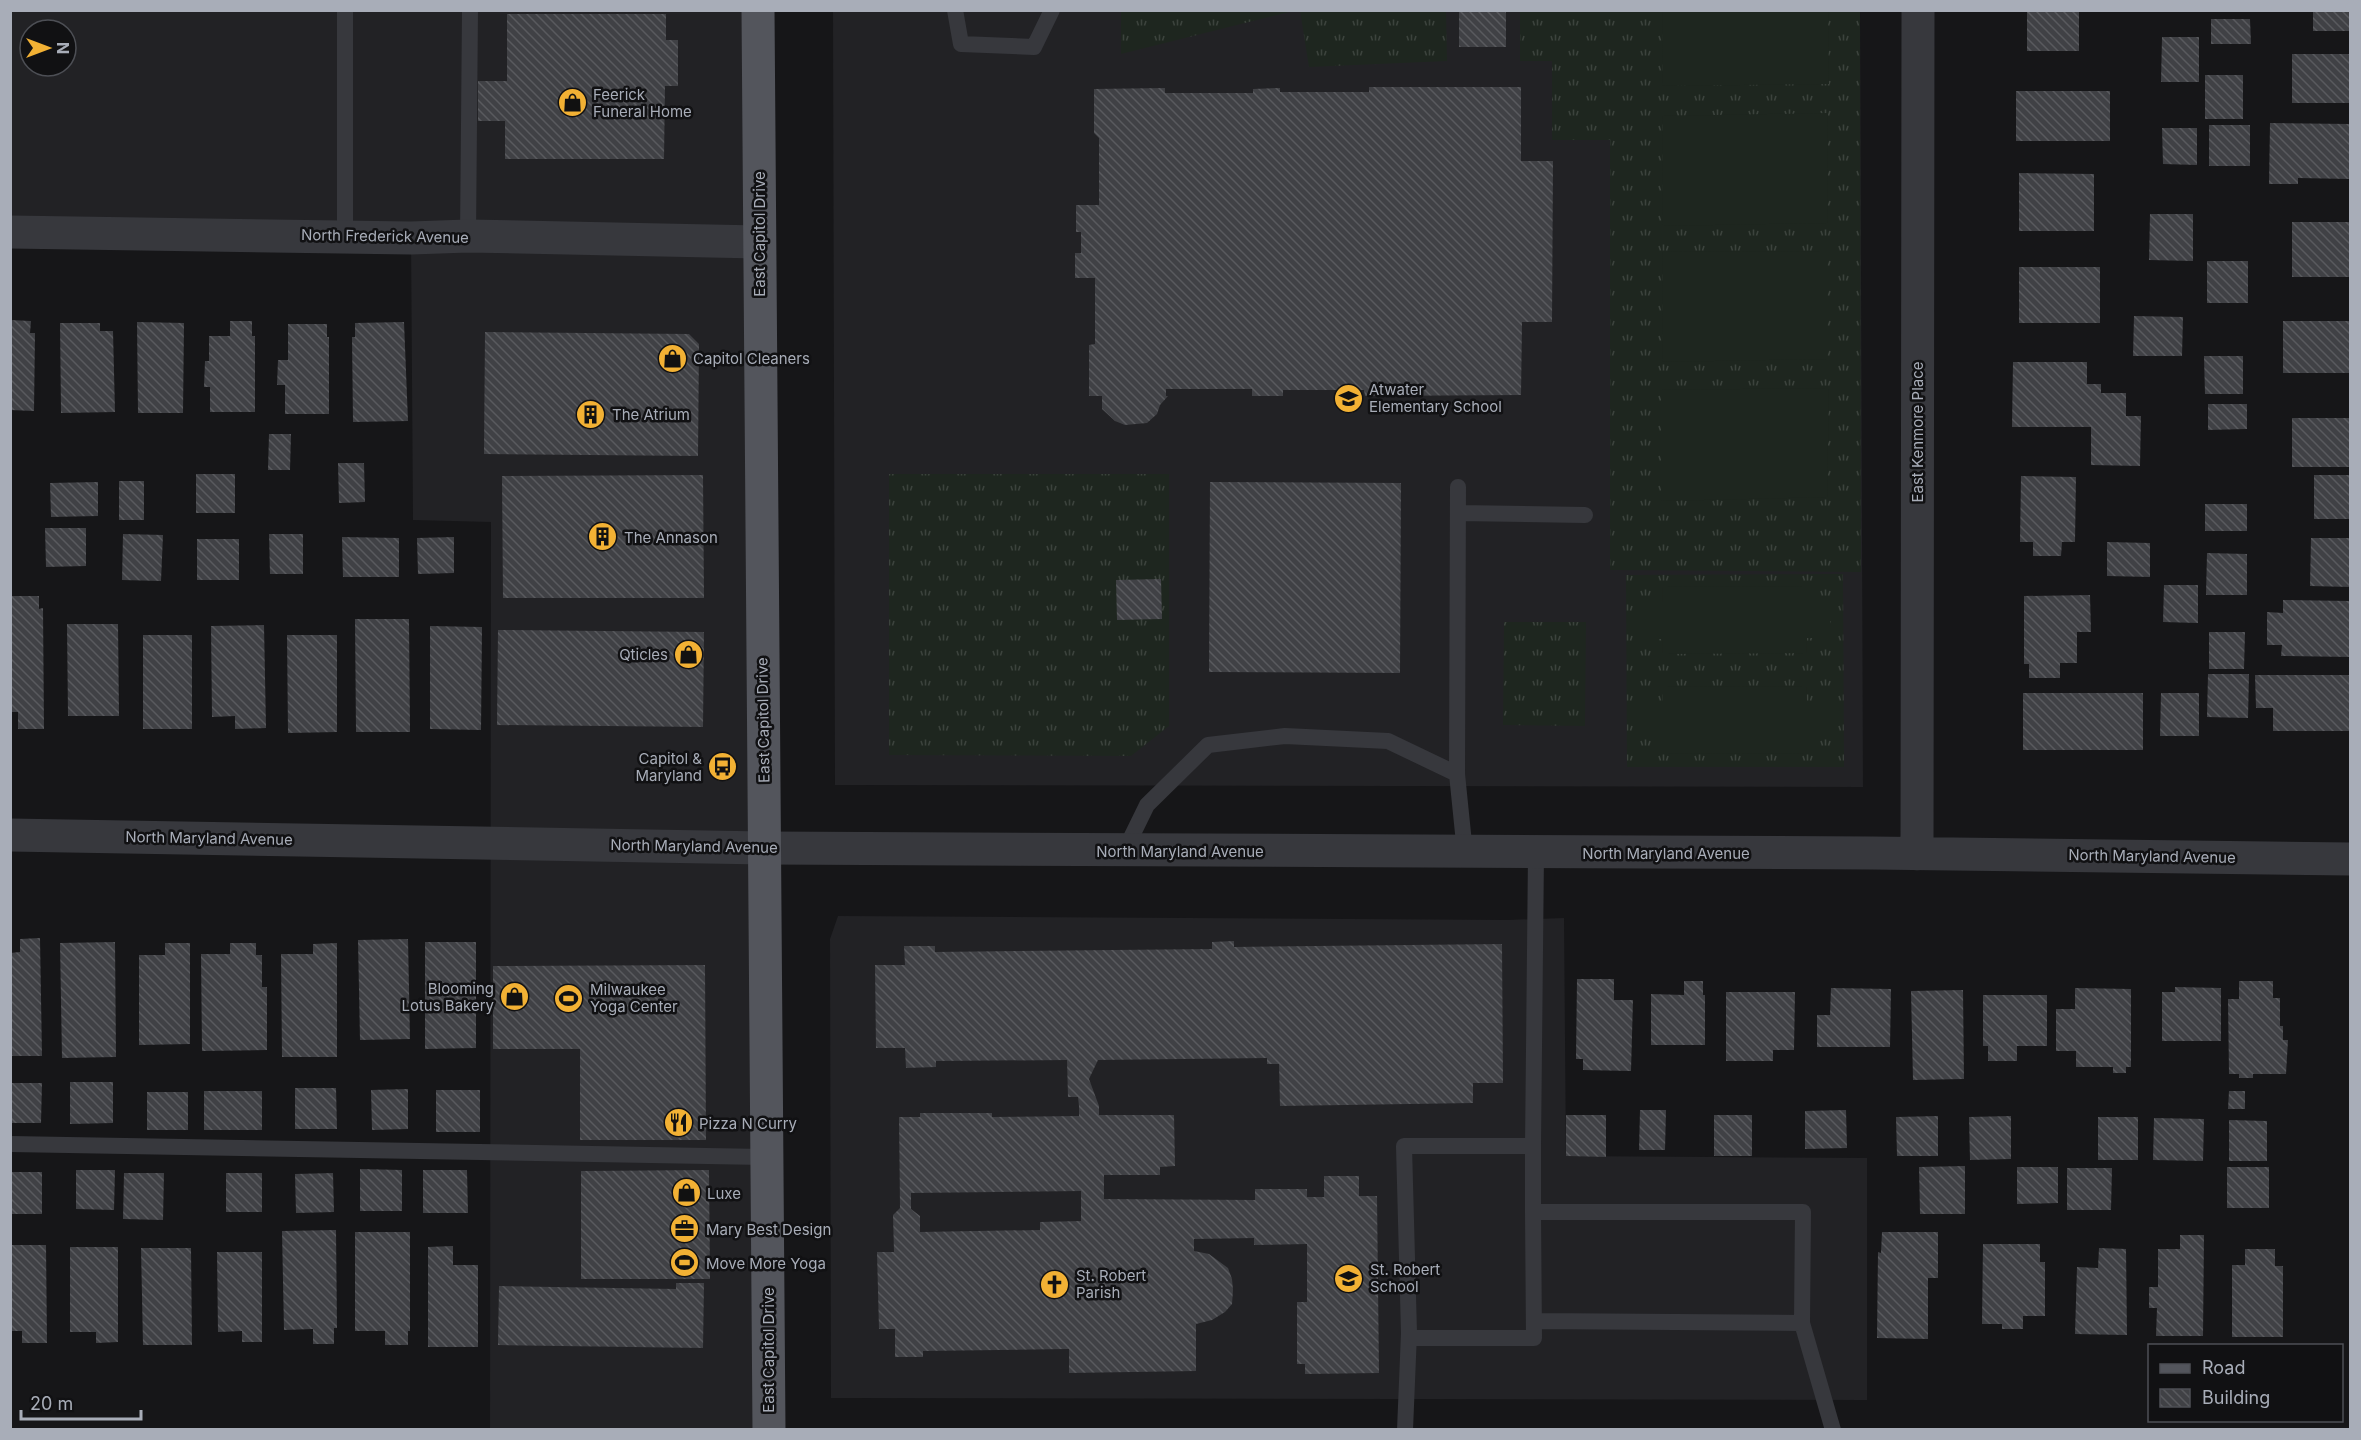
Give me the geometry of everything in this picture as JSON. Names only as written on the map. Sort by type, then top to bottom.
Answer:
[{"type":"main road","name":"East Capitol Drive","points":[[758,10],[769,1430]]},
{"type":"street","name":"East Kenmore Place","points":[[1917,854],[1918,10]]},
{"type":"street","name":"North Frederick Avenue","points":[[10,232],[345,235],[411,238],[468,236],[759,242]]},
{"type":"street","name":"North Maryland Avenue","points":[[10,835],[765,848],[1917,854],[2350,859]]},
{"type":"lane","points":[[345,10],[345,235]]},
{"type":"lane","points":[[468,236],[470,10]]},
{"type":"lane","points":[[955,10],[961,44],[1034,47],[1052,10]]},
{"type":"lane","points":[[1458,487],[1457,774],[1465,853]]},
{"type":"lane","points":[[1458,513],[1585,515]]},
{"type":"lane","points":[[1125,850],[1148,805],[1208,745],[1285,736],[1388,741],[1457,774]]},
{"type":"lane","points":[[1409,1338],[1533,1338],[1536,853]]},
{"type":"lane","points":[[10,1144],[767,1157]]},
{"type":"lane","points":[[1405,1430],[1409,1338],[1404,1146],[1533,1146]]},
{"type":"lane","points":[[1533,1212],[1803,1212],[1802,1323],[1833,1430]]},
{"type":"lane","points":[[1533,1322],[1802,1323]]},
{"type":"shaded area","points":[[11,11],[758,11],[769,1429],[490,1429],[491,522],[413,520],[411,238],[11,232]]},
{"type":"shaded area","name":"Atwater Elementary School","points":[[833,11],[1860,11],[1863,787],[835,785]]},
{"type":"shaded area","name":"St. Robert School","points":[[838,916],[1508,920],[1564,918],[1566,1156],[1867,1158],[1867,1400],[831,1398],[830,939]]},
{"type":"green space","points":[[1121,10],[1293,11],[1121,54]]},
{"type":"green space","points":[[1300,11],[1446,11],[1447,61],[1309,67]]},
{"type":"green space","points":[[1520,11],[1860,11],[1861,572],[1610,570],[1610,140],[1552,140],[1552,61],[1520,61]]},
{"type":"green space","points":[[1662,11],[1828,11],[1829,84],[1663,86]]},
{"type":"green space","points":[[1828,113],[1827,223],[1662,226],[1663,116]]},
{"type":"green space","points":[[1827,251],[1827,359],[1662,362],[1663,252]]},
{"type":"green space","points":[[1829,388],[1827,497],[1661,501],[1661,390]]},
{"type":"green space","points":[[889,474],[1169,474],[1169,726],[1131,756],[889,755]]},
{"type":"green space","points":[[1843,574],[1844,767],[1627,767],[1626,575]]},
{"type":"green space","points":[[1806,586],[1806,601],[1830,601],[1830,638],[1807,638],[1806,653],[1663,654],[1662,639],[1639,639],[1639,602],[1662,602],[1663,587]]},
{"type":"green space","points":[[1504,622],[1586,622],[1585,726],[1503,725]]},
{"type":"green space","points":[[1806,686],[1807,701],[1831,701],[1831,738],[1807,738],[1807,753],[1663,754],[1663,739],[1640,739],[1640,702],[1663,702],[1663,687]]},
{"type":"building","points":[[1459,10],[1506,10],[1506,47],[1459,47]]},
{"type":"building","points":[[2027,10],[2079,10],[2079,51],[2027,51]]},
{"type":"building","points":[[2313,10],[2350,10],[2350,31],[2313,31]]},
{"type":"building","name":"Feerick Funeral Home","points":[[507,14],[666,14],[666,40],[678,40],[678,86],[665,86],[664,159],[505,159],[505,121],[478,121],[478,81],[507,81]]},
{"type":"building","points":[[2211,19],[2250,19],[2251,44],[2211,44]]},
{"type":"building","points":[[2162,37],[2199,37],[2199,82],[2161,82]]},
{"type":"building","points":[[2292,54],[2350,54],[2350,103],[2292,103]]},
{"type":"building","points":[[2205,75],[2243,75],[2243,119],[2205,119]]},
{"type":"building","points":[[1369,87],[1521,87],[1521,161],[1553,161],[1552,322],[1522,322],[1521,395],[1365,396],[1364,390],[1283,390],[1283,396],[1252,396],[1252,389],[1166,389],[1166,396],[1168,396],[1160,405],[1157,414],[1147,423],[1125,425],[1115,421],[1102,409],[1102,396],[1089,396],[1089,345],[1095,344],[1095,278],[1075,278],[1075,253],[1081,253],[1081,232],[1076,232],[1076,205],[1099,205],[1099,138],[1094,133],[1094,89],[1165,88],[1165,93],[1253,93],[1253,89],[1280,88],[1280,92],[1369,92]]},
{"type":"building","points":[[2016,91],[2110,91],[2110,141],[2016,141]]},
{"type":"building","points":[[2270,123],[2350,124],[2350,179],[2298,178],[2298,184],[2269,184]]},
{"type":"building","points":[[2209,125],[2250,125],[2250,166],[2209,166]]},
{"type":"building","points":[[2162,128],[2197,128],[2197,165],[2163,164]]},
{"type":"building","points":[[2019,173],[2094,174],[2094,231],[2019,231]]},
{"type":"building","points":[[2150,214],[2193,214],[2193,261],[2149,260]]},
{"type":"building","points":[[2292,222],[2350,222],[2350,277],[2292,277]]},
{"type":"building","points":[[2207,261],[2248,261],[2248,303],[2207,303]]},
{"type":"building","points":[[2019,267],[2100,267],[2100,323],[2019,323]]},
{"type":"building","points":[[2134,316],[2183,317],[2182,356],[2133,356]]},
{"type":"building","points":[[10,320],[31,321],[30,333],[35,333],[34,411],[10,410]]},
{"type":"building","points":[[230,321],[252,321],[252,336],[255,336],[255,412],[210,412],[210,387],[204,387],[205,361],[209,361],[209,336],[230,336]]},
{"type":"building","points":[[2283,321],[2350,321],[2350,373],[2283,373]]},
{"type":"building","points":[[137,322],[184,323],[183,413],[138,413]]},
{"type":"building","points":[[404,322],[408,421],[353,422],[352,337],[355,337],[355,323]]},
{"type":"building","points":[[60,323],[100,323],[100,331],[113,331],[115,412],[61,413]]},
{"type":"building","points":[[288,324],[327,324],[329,414],[285,414],[285,385],[277,385],[278,360],[288,360]]},
{"type":"building","name":"The Atrium","points":[[485,332],[689,334],[699,344],[698,456],[484,454]]},
{"type":"building","points":[[2204,356],[2243,356],[2243,394],[2205,394]]},
{"type":"building","points":[[2013,362],[2087,362],[2087,384],[2101,384],[2101,393],[2126,393],[2126,416],[2141,416],[2140,466],[2091,465],[2091,427],[2012,427]]},
{"type":"building","points":[[2208,404],[2247,404],[2247,429],[2208,430]]},
{"type":"building","points":[[2292,418],[2350,418],[2350,467],[2292,467]]},
{"type":"building","points":[[269,434],[291,434],[290,470],[268,470]]},
{"type":"building","points":[[338,463],[364,463],[365,502],[339,503]]},
{"type":"building","points":[[196,474],[235,474],[235,513],[196,513]]},
{"type":"building","name":"The Annason","points":[[703,475],[704,598],[503,598],[502,476]]},
{"type":"building","points":[[2314,475],[2350,475],[2350,519],[2314,519]]},
{"type":"building","points":[[2021,476],[2076,477],[2075,542],[2062,542],[2061,556],[2033,556],[2033,542],[2020,542]]},
{"type":"building","points":[[119,481],[144,481],[144,520],[119,520]]},
{"type":"building","points":[[98,482],[98,516],[51,517],[50,483]]},
{"type":"building","points":[[1210,482],[1401,483],[1400,673],[1209,672]]},
{"type":"building","points":[[2205,504],[2247,504],[2247,531],[2205,531]]},
{"type":"building","points":[[45,528],[86,528],[86,566],[46,567]]},
{"type":"building","points":[[123,534],[163,535],[161,581],[122,580]]},
{"type":"building","points":[[269,534],[303,534],[303,574],[270,574]]},
{"type":"building","points":[[342,537],[399,538],[399,577],[343,577]]},
{"type":"building","points":[[454,537],[454,573],[418,574],[417,538]]},
{"type":"building","points":[[2311,538],[2350,538],[2350,587],[2310,586]]},
{"type":"building","points":[[197,539],[239,539],[239,580],[197,580]]},
{"type":"building","points":[[2107,542],[2150,543],[2150,577],[2107,576]]},
{"type":"building","points":[[2207,553],[2247,554],[2247,595],[2206,595]]},
{"type":"building","points":[[1161,579],[1162,619],[1117,620],[1116,580]]},
{"type":"building","points":[[2164,585],[2198,585],[2198,623],[2163,622]]},
{"type":"building","points":[[2090,595],[2091,632],[2077,632],[2077,663],[2060,663],[2060,678],[2029,678],[2029,664],[2024,664],[2024,596]]},
{"type":"building","points":[[10,596],[39,596],[39,609],[43,608],[44,729],[18,729],[18,712],[10,712]]},
{"type":"building","points":[[2283,600],[2350,601],[2350,657],[2281,656],[2282,645],[2267,645],[2267,612],[2283,613]]},
{"type":"building","points":[[355,619],[409,619],[410,732],[356,732]]},
{"type":"building","points":[[67,624],[118,624],[119,716],[68,716]]},
{"type":"building","points":[[264,625],[266,728],[235,729],[235,716],[212,717],[211,626]]},
{"type":"building","points":[[430,626],[482,627],[481,730],[430,729]]},
{"type":"building","points":[[498,630],[704,632],[703,727],[497,725]]},
{"type":"building","points":[[2209,632],[2245,632],[2244,669],[2209,669]]},
{"type":"building","points":[[143,635],[192,635],[192,729],[143,729]]},
{"type":"building","points":[[287,635],[337,635],[337,732],[288,733]]},
{"type":"building","points":[[2208,674],[2249,674],[2248,718],[2207,717]]},
{"type":"building","points":[[2255,675],[2350,675],[2350,731],[2273,731],[2273,708],[2256,708]]},
{"type":"building","points":[[2023,693],[2143,693],[2143,750],[2023,750]]},
{"type":"building","points":[[2161,693],[2199,693],[2199,736],[2160,736]]},
{"type":"building","points":[[40,938],[42,1056],[10,1056],[10,953],[20,952],[20,939]]},
{"type":"building","points":[[408,939],[410,1039],[360,1040],[358,940]]},
{"type":"building","points":[[1234,941],[1234,947],[1502,944],[1503,1083],[1473,1083],[1473,1103],[1280,1106],[1279,1064],[1267,1064],[1267,1058],[1098,1060],[1089,1079],[1099,1106],[1099,1115],[1174,1115],[1175,1166],[1160,1167],[1160,1175],[1104,1175],[1104,1199],[1255,1200],[1255,1189],[1307,1189],[1307,1197],[1324,1197],[1324,1176],[1359,1176],[1359,1196],[1377,1196],[1379,1373],[1305,1374],[1305,1364],[1297,1364],[1297,1302],[1307,1302],[1307,1244],[1254,1245],[1254,1238],[1194,1239],[1194,1251],[1209,1254],[1228,1268],[1233,1290],[1232,1304],[1225,1312],[1212,1320],[1196,1324],[1196,1371],[1069,1373],[1069,1349],[923,1351],[923,1357],[895,1357],[895,1329],[879,1329],[877,1252],[894,1252],[893,1215],[900,1208],[899,1117],[920,1117],[920,1113],[992,1113],[992,1117],[1079,1116],[1079,1106],[1078,1097],[1068,1097],[1067,1060],[936,1061],[936,1067],[906,1068],[905,1048],[876,1048],[875,965],[905,965],[904,946],[935,946],[935,952],[1212,949],[1212,942]],"holes":[[[1081,1191],[1081,1221],[1040,1222],[1040,1230],[920,1232],[920,1216],[911,1209],[911,1193]]]},
{"type":"building","points":[[115,942],[116,1057],[62,1058],[60,943]]},
{"type":"building","points":[[425,942],[476,942],[476,1048],[425,1049]]},
{"type":"building","points":[[165,943],[190,943],[190,1044],[139,1045],[139,955],[165,955]]},
{"type":"building","points":[[230,943],[256,943],[256,955],[262,955],[262,987],[267,987],[267,1050],[202,1051],[201,954],[230,954]]},
{"type":"building","points":[[337,943],[337,1057],[282,1057],[281,954],[313,954],[313,944]]},
{"type":"building","points":[[705,965],[706,1140],[580,1140],[580,1049],[493,1049],[493,966]]},
{"type":"building","points":[[1577,979],[1614,979],[1614,1000],[1633,1000],[1631,1071],[1583,1070],[1583,1059],[1576,1059]]},
{"type":"building","points":[[1684,981],[1703,981],[1705,1045],[1651,1045],[1651,994],[1684,995]]},
{"type":"building","points":[[2239,981],[2273,981],[2273,998],[2280,998],[2280,1026],[2283,1026],[2283,1040],[2288,1040],[2286,1074],[2253,1074],[2253,1078],[2239,1078],[2239,1074],[2229,1074],[2228,999],[2239,999]]},
{"type":"building","points":[[2175,987],[2221,988],[2221,1041],[2162,1041],[2162,992],[2175,992]]},
{"type":"building","points":[[1831,988],[1891,989],[1890,1047],[1817,1047],[1817,1015],[1830,1015]]},
{"type":"building","points":[[2075,988],[2131,989],[2131,1067],[2126,1067],[2126,1073],[2113,1073],[2113,1067],[2076,1067],[2076,1051],[2056,1051],[2056,1009],[2075,1009]]},
{"type":"building","points":[[1963,990],[1964,1079],[1913,1080],[1911,991]]},
{"type":"building","points":[[1726,992],[1795,992],[1794,1050],[1773,1050],[1773,1061],[1726,1061]]},
{"type":"building","points":[[1983,995],[2047,995],[2047,1046],[2017,1046],[2017,1061],[1988,1061],[1988,1046],[1983,1046]]},
{"type":"building","points":[[70,1082],[113,1082],[113,1123],[70,1124]]},
{"type":"building","points":[[10,1083],[42,1083],[41,1123],[10,1123]]},
{"type":"building","points":[[295,1088],[336,1088],[337,1129],[295,1129]]},
{"type":"building","points":[[408,1089],[408,1129],[372,1130],[371,1090]]},
{"type":"building","points":[[436,1090],[480,1090],[480,1132],[436,1132]]},
{"type":"building","points":[[204,1091],[262,1091],[262,1130],[204,1130]]},
{"type":"building","points":[[2229,1091],[2245,1091],[2245,1109],[2228,1109]]},
{"type":"building","points":[[147,1092],[188,1092],[188,1130],[147,1130]]},
{"type":"building","points":[[1640,1110],[1666,1110],[1665,1150],[1639,1150]]},
{"type":"building","points":[[1846,1110],[1847,1148],[1805,1149],[1805,1111]]},
{"type":"building","points":[[1566,1115],[1606,1115],[1606,1157],[1566,1156]]},
{"type":"building","points":[[1714,1115],[1752,1115],[1752,1156],[1714,1156]]},
{"type":"building","points":[[1938,1116],[1938,1156],[1897,1156],[1896,1117]]},
{"type":"building","points":[[2011,1116],[2011,1159],[1970,1160],[1969,1117]]},
{"type":"building","points":[[2098,1117],[2138,1117],[2138,1160],[2098,1160]]},
{"type":"building","points":[[2154,1118],[2204,1119],[2203,1161],[2153,1160]]},
{"type":"building","points":[[2229,1120],[2267,1121],[2267,1161],[2229,1161]]},
{"type":"building","points":[[1965,1166],[1965,1214],[1920,1214],[1919,1167]]},
{"type":"building","points":[[2017,1167],[2058,1167],[2058,1203],[2017,1204]]},
{"type":"building","points":[[2227,1167],[2269,1167],[2269,1208],[2227,1208]]},
{"type":"building","points":[[2067,1168],[2112,1168],[2111,1210],[2067,1210]]},
{"type":"building","points":[[360,1169],[402,1170],[402,1211],[360,1211]]},
{"type":"building","points":[[76,1170],[115,1170],[114,1210],[76,1209]]},
{"type":"building","points":[[423,1170],[467,1170],[468,1213],[423,1213]]},
{"type":"building","points":[[709,1170],[710,1279],[581,1279],[581,1171]]},
{"type":"building","points":[[10,1172],[42,1172],[42,1214],[10,1214]]},
{"type":"building","points":[[124,1173],[164,1173],[163,1220],[123,1219]]},
{"type":"building","points":[[226,1173],[262,1173],[262,1212],[226,1212]]},
{"type":"building","points":[[333,1173],[334,1212],[296,1213],[295,1174]]},
{"type":"building","points":[[336,1230],[337,1328],[334,1328],[334,1344],[313,1344],[313,1329],[284,1330],[282,1231]]},
{"type":"building","points":[[355,1232],[410,1232],[408,1345],[385,1345],[385,1331],[355,1331]]},
{"type":"building","points":[[1882,1232],[1938,1232],[1938,1278],[1928,1278],[1928,1339],[1877,1338],[1878,1252],[1881,1253]]},
{"type":"building","points":[[2180,1235],[2204,1235],[2203,1336],[2156,1336],[2157,1308],[2149,1308],[2149,1287],[2158,1287],[2158,1249],[2180,1249]]},
{"type":"building","points":[[1983,1244],[2040,1244],[2040,1262],[2045,1262],[2045,1316],[2023,1316],[2023,1329],[2002,1329],[2002,1324],[1982,1324]]},
{"type":"building","points":[[10,1245],[46,1245],[47,1343],[22,1343],[22,1331],[10,1331]]},
{"type":"building","points":[[453,1246],[453,1265],[478,1265],[478,1347],[428,1347],[428,1247]]},
{"type":"building","points":[[70,1247],[118,1247],[118,1342],[96,1343],[96,1332],[70,1332]]},
{"type":"building","points":[[141,1248],[191,1248],[192,1345],[143,1345]]},
{"type":"building","points":[[2099,1248],[2126,1249],[2127,1335],[2075,1334],[2077,1267],[2098,1268]]},
{"type":"building","points":[[2245,1249],[2275,1249],[2275,1266],[2283,1266],[2283,1337],[2232,1337],[2232,1265],[2245,1265]]},
{"type":"building","points":[[217,1252],[262,1252],[262,1342],[242,1342],[242,1331],[218,1332]]},
{"type":"building","points":[[676,1283],[704,1283],[703,1348],[498,1345],[499,1286],[676,1289]]},
{"type":"place","name":"Feerick Funeral Home","points":[[572,103]]},
{"type":"place","name":"Capitol Cleaners","points":[[672,358]]},
{"type":"place","name":"Atwater Elementary School","points":[[1348,398]]},
{"type":"place","name":"The Atrium","points":[[591,414]]},
{"type":"place","name":"The Annason","points":[[603,537]]},
{"type":"place","name":"Qticles","points":[[689,654]]},
{"type":"place","name":"Capitol & Maryland","points":[[723,767]]},
{"type":"place","name":"Blooming Lotus Bakery","points":[[515,997]]},
{"type":"place","name":"Milwaukee Yoga Center","points":[[569,998]]},
{"type":"place","name":"Pizza N Curry","points":[[678,1123]]},
{"type":"place","name":"Luxe","points":[[686,1193]]},
{"type":"place","name":"Mary Best Design","points":[[685,1229]]},
{"type":"place","name":"Move More Yoga","points":[[685,1263]]},
{"type":"place","name":"St. Robert School","points":[[1349,1278]]},
{"type":"place","name":"St. Robert Parish","points":[[1055,1284]]}]
